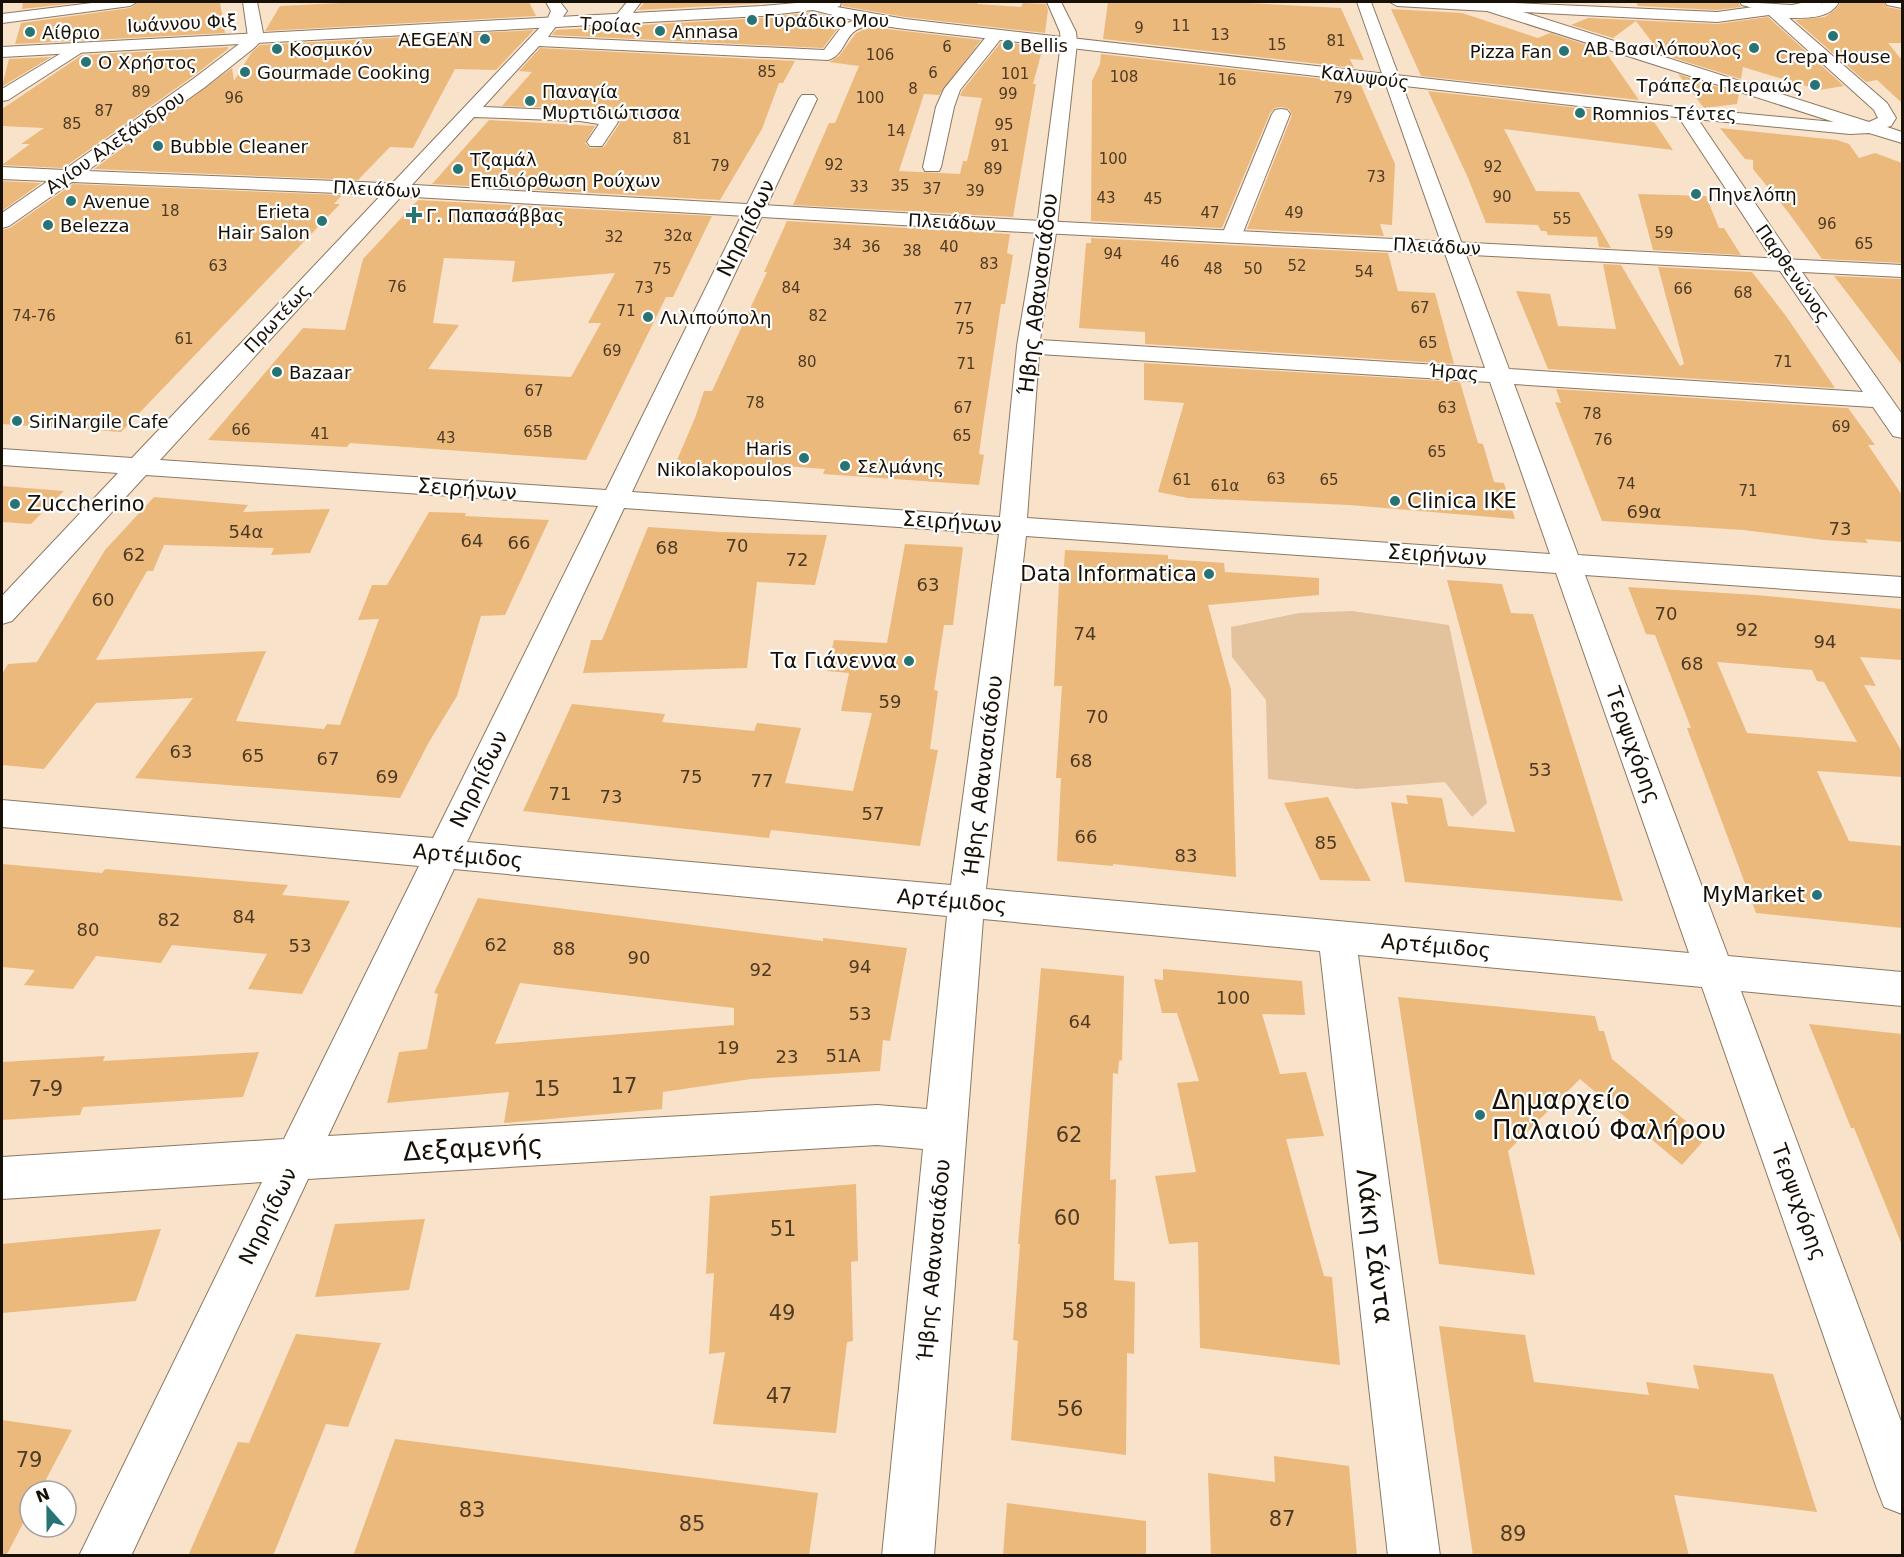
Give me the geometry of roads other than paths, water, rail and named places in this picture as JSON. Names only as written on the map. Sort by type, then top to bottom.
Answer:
[{"type":"street","points":[[2,19],[130,2]]},
{"type":"street","points":[[250,2],[252,41]]},
{"type":"street","points":[[622,18],[634,2]]},
{"type":"street","points":[[820,4],[843,2]]},
{"type":"street","points":[[853,2],[869,19]]},
{"type":"street","name":"Ήβης Αθανασιάδου","points":[[908,1556],[967,902],[1013,526],[1028,346],[1047,226],[1069,43],[1068,32],[1054,2]]},
{"type":"street","name":"Τερψιχόρης","points":[[1364,2],[1902,1489]]},
{"type":"street","points":[[1397,2],[1487,3],[1516,7],[1717,17],[1768,11],[1881,107],[1887,118],[1877,125]]},
{"type":"street","points":[[1732,2],[1768,11],[1799,13],[1819,11],[1829,7],[1832,2]]},
{"type":"street","points":[[1747,2],[1770,7],[1793,8],[1808,6],[1816,2]]},
{"type":"street","points":[[1892,2],[1902,4]]},
{"type":"street","points":[[1487,3],[1877,125],[1902,127]]},
{"type":"street","name":"Ιωάννου Φιξ","points":[[2,52],[252,41],[553,12],[622,18],[820,4]]},
{"type":"street","name":"Καλυψούς","points":[[820,4],[869,19],[996,35],[1685,113],[1850,129],[1877,125]]},
{"type":"street","points":[[1516,7],[1877,125],[1902,138]]},
{"type":"street","name":"Πρωτέως","points":[[2,614],[535,41],[553,12]]},
{"type":"street","name":"Τροίας","points":[[535,41],[828,55],[848,28],[869,19]]},
{"type":"street","points":[[932,167],[945,106],[952,89],[996,35]]},
{"type":"street","name":"Αγίου Αλεξάνδρου","points":[[2,222],[199,83],[252,41]]},
{"type":"street","points":[[2,96],[78,48]]},
{"type":"street","points":[[580,116],[593,96]]},
{"type":"street","name":"Νηρηίδων","points":[[104,1556],[808,99]]},
{"type":"street","points":[[469,112],[580,116],[609,122],[596,142]]},
{"type":"street","name":"Παρθενώνος","points":[[1685,113],[1786,266],[1902,431]]},
{"type":"street","points":[[1232,236],[1281,114]]},
{"type":"street","name":"Πλειάδων","points":[[2,173],[397,190],[753,211],[1902,271]]},
{"type":"street","name":"Ήρας","points":[[1028,346],[1879,400]]},
{"type":"street","name":"Σειρήνων","points":[[2,457],[1902,587]]},
{"type":"street","name":"Αρτέμιδος","points":[[2,813],[1902,989]]},
{"type":"street","name":"Λάκη Σάντα","points":[[1337,936],[1414,1556]]},
{"type":"street","name":"Δεξαμενής","points":[[2,1178],[877,1125],[945,1132]]},
{"type":"place","name":"Γυράδικο Μου","points":[[752,20]]},
{"type":"place","name":"Annasa","points":[[660,31]]},
{"type":"place","name":"Αίθριο","points":[[30,32]]},
{"type":"place","name":"Crepa House","points":[[1833,36]]},
{"type":"place","name":"AEGEAN","points":[[485,39]]},
{"type":"place","name":"Bellis","points":[[1008,45]]},
{"type":"place","name":"ΑΒ Βασιλόπουλος","points":[[1754,48]]},
{"type":"place","name":"Κοσμικόν","points":[[277,49]]},
{"type":"place","name":"Pizza Fan","points":[[1564,51]]},
{"type":"place","name":"Ο Χρήστος","points":[[86,62]]},
{"type":"place","name":"Gourmade Cooking","points":[[245,72]]},
{"type":"place","name":"Τράπεζα Πειραιώς","points":[[1815,85]]},
{"type":"place","name":"Παναγία Μυρτιδιώτισσα","points":[[530,101]]},
{"type":"place","name":"Romnios Τέντες","points":[[1580,113]]},
{"type":"place","name":"Bubble Cleaner","points":[[158,146]]},
{"type":"place","name":"Τζαμάλ Επιδιόρθωση Ρούχων","points":[[458,169]]},
{"type":"place","name":"Πηνελόπη","points":[[1696,194]]},
{"type":"place","name":"Avenue","points":[[71,201]]},
{"type":"place","name":"Γ. Παπασάββας","points":[[414,215]]},
{"type":"place","name":"Erieta Hair Salon","points":[[322,221]]},
{"type":"place","name":"Belezza","points":[[48,225]]},
{"type":"place","name":"Λιλιπούπολη","points":[[648,317]]},
{"type":"place","name":"Bazaar","points":[[277,372]]},
{"type":"place","name":"SiriNargile Cafe","points":[[17,421]]},
{"type":"place","name":"Haris Nikolakopoulos","points":[[804,458]]},
{"type":"place","name":"Σελμάνης","points":[[845,466]]},
{"type":"place","name":"Clinica ΙΚΕ","points":[[1395,501]]},
{"type":"place","name":"Zuccherino","points":[[15,504]]},
{"type":"place","name":"Data Informatica","points":[[1209,574]]},
{"type":"place","name":"Τα Γιάνεννα","points":[[909,661]]},
{"type":"place","name":"MyMarket","points":[[1817,895]]},
{"type":"place","name":"Δημαρχείο Παλαιού Φαλήρου","points":[[1480,1115]]}]
